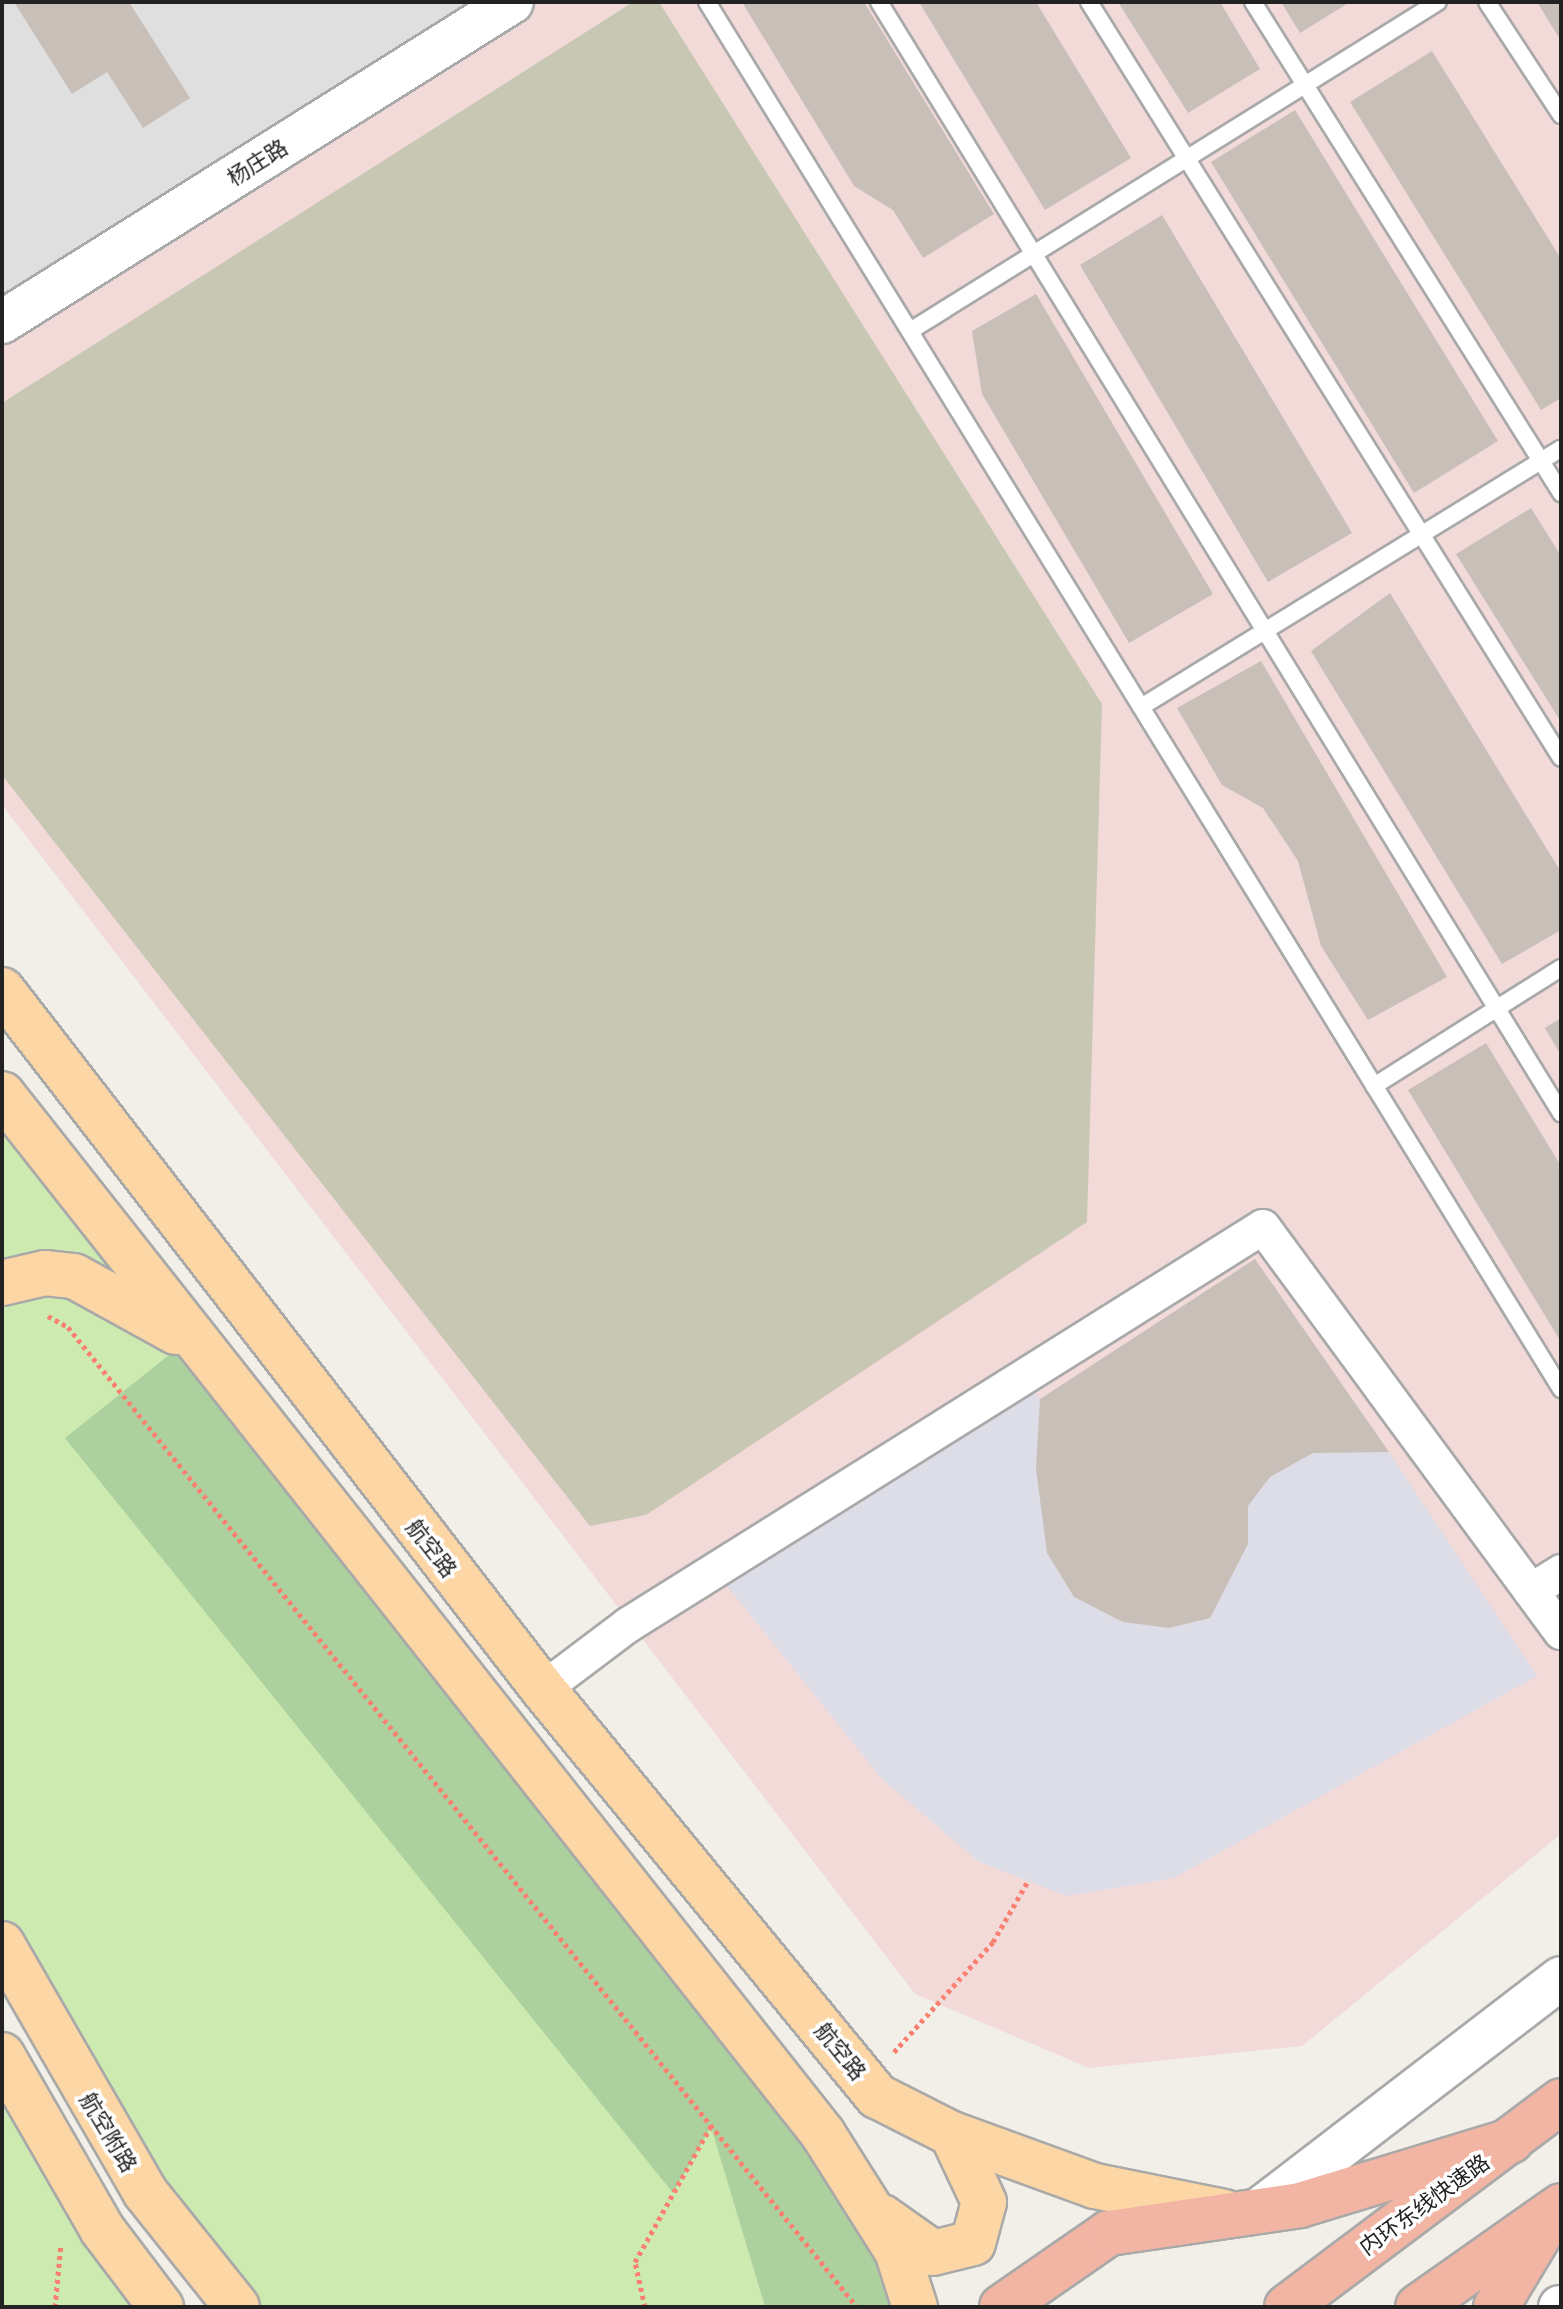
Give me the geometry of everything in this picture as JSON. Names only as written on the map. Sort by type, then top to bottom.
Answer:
[{"type":"highway","name":"内环东线快速路","points":[[1287,2307],[1561,2101]]},
{"type":"highway","points":[[1002,2307],[1109,2233],[1242,2210],[1300,2205],[1511,2141]]},
{"type":"highway","points":[[1418,2307],[1558,2208]]},
{"type":"highway","points":[[1496,2307],[1558,2208]]},
{"type":"main road","name":"航空路","points":[[2,990],[543,1689],[870,2088]]},
{"type":"main road","points":[[2,1075],[42,1042]]},
{"type":"main road","points":[[2,1094],[189,1339],[823,2134],[897,2251],[915,2307]]},
{"type":"main road","points":[[2,1283],[45,1273],[74,1276],[189,1339]]},
{"type":"main road","name":"航空附路","points":[[2,1944],[145,2192],[237,2307]]},
{"type":"main road","points":[[2,2055],[102,2229],[161,2307]]},
{"type":"main road","points":[[870,2088],[952,2134],[1095,2186],[1242,2210]]},
{"type":"main road","points":[[871,2209],[933,2253],[973,2243],[984,2202],[952,2134]]},
{"type":"street","name":"杨庄路","points":[[2,322],[512,2]]},
{"type":"street","points":[[543,1689],[628,1625],[1263,1227],[1561,1632]]},
{"type":"street","points":[[1531,1591],[1561,1572]]},
{"type":"street","points":[[1242,2210],[1561,1978]]},
{"type":"lane","points":[[707,2],[1561,1389]]},
{"type":"lane","points":[[879,2],[1561,1113]]},
{"type":"lane","points":[[1089,2],[1561,758]]},
{"type":"lane","points":[[1253,2],[1561,493]]},
{"type":"lane","points":[[910,331],[1438,2]]},
{"type":"lane","points":[[1487,2],[1561,115]]},
{"type":"lane","points":[[1141,707],[1561,449]]},
{"type":"lane","points":[[1374,1086],[1561,968]]},
{"type":"path","points":[[42,1312],[68,1327],[857,2307]]},
{"type":"path","points":[[870,2088],[993,1942],[1028,1881]]},
{"type":"path","points":[[645,2307],[635,2262],[711,2126]]},
{"type":"shaded area","points":[[2,2],[512,2],[2,322]]},
{"type":"shaded area","points":[[512,2],[1561,2],[1561,1834],[1302,2046],[1089,2068],[915,1994],[2,805],[2,322]]},
{"type":"shaded area","points":[[633,2],[659,2],[1102,704],[1087,1222],[646,1515],[590,1526],[2,775],[2,403]]},
{"type":"shaded area","points":[[1021,1379],[1040,1399],[1047,1553],[1074,1597],[1123,1622],[1169,1628],[1210,1618],[1248,1544],[1248,1506],[1270,1477],[1313,1453],[1389,1452],[1537,1676],[1174,1878],[1067,1896],[979,1862],[882,1779],[715,1571]]},
{"type":"green space","points":[[2,1094],[189,1339],[673,2192],[711,2126],[765,2307],[237,2307],[2,1944]]},
{"type":"green space","points":[[189,1339],[823,2134],[915,2307],[765,2307],[711,2127],[673,2193],[65,1438]]},
{"type":"green space","points":[[2,2055],[161,2307],[2,2307]]},
{"type":"building","points":[[14,2],[129,2],[190,98],[143,128],[107,72],[72,94]]},
{"type":"building","points":[[742,2],[864,2],[994,214],[923,258],[893,210],[854,186]]},
{"type":"building","points":[[919,2],[1036,2],[1131,158],[1045,210]]},
{"type":"building","points":[[1118,2],[1220,2],[1260,69],[1188,113]]},
{"type":"building","points":[[1281,2],[1350,2],[1300,33]]},
{"type":"building","points":[[1537,2],[1561,2],[1561,41]]},
{"type":"building","points":[[1432,51],[1561,259],[1561,398],[1541,410],[1350,102]]},
{"type":"building","points":[[1295,110],[1498,441],[1414,493],[1211,162]]},
{"type":"building","points":[[1162,215],[1352,533],[1268,582],[1080,265]]},
{"type":"building","points":[[1036,294],[1213,594],[1129,643],[982,394],[972,331]]},
{"type":"building","points":[[1531,508],[1561,556],[1561,722],[1456,554]]},
{"type":"building","points":[[1390,593],[1561,872],[1561,930],[1502,964],[1311,651]]},
{"type":"building","points":[[1261,661],[1447,977],[1368,1020],[1321,946],[1298,861],[1263,808],[1222,785],[1177,708]]},
{"type":"building","points":[[1561,1018],[1561,1055],[1545,1028]]},
{"type":"building","points":[[1486,1043],[1561,1166],[1561,1342],[1408,1090]]},
{"type":"building","points":[[1255,1259],[1389,1452],[1313,1453],[1270,1477],[1248,1506],[1248,1544],[1210,1618],[1169,1628],[1123,1622],[1074,1597],[1047,1553],[1036,1469],[1040,1399]]}]
